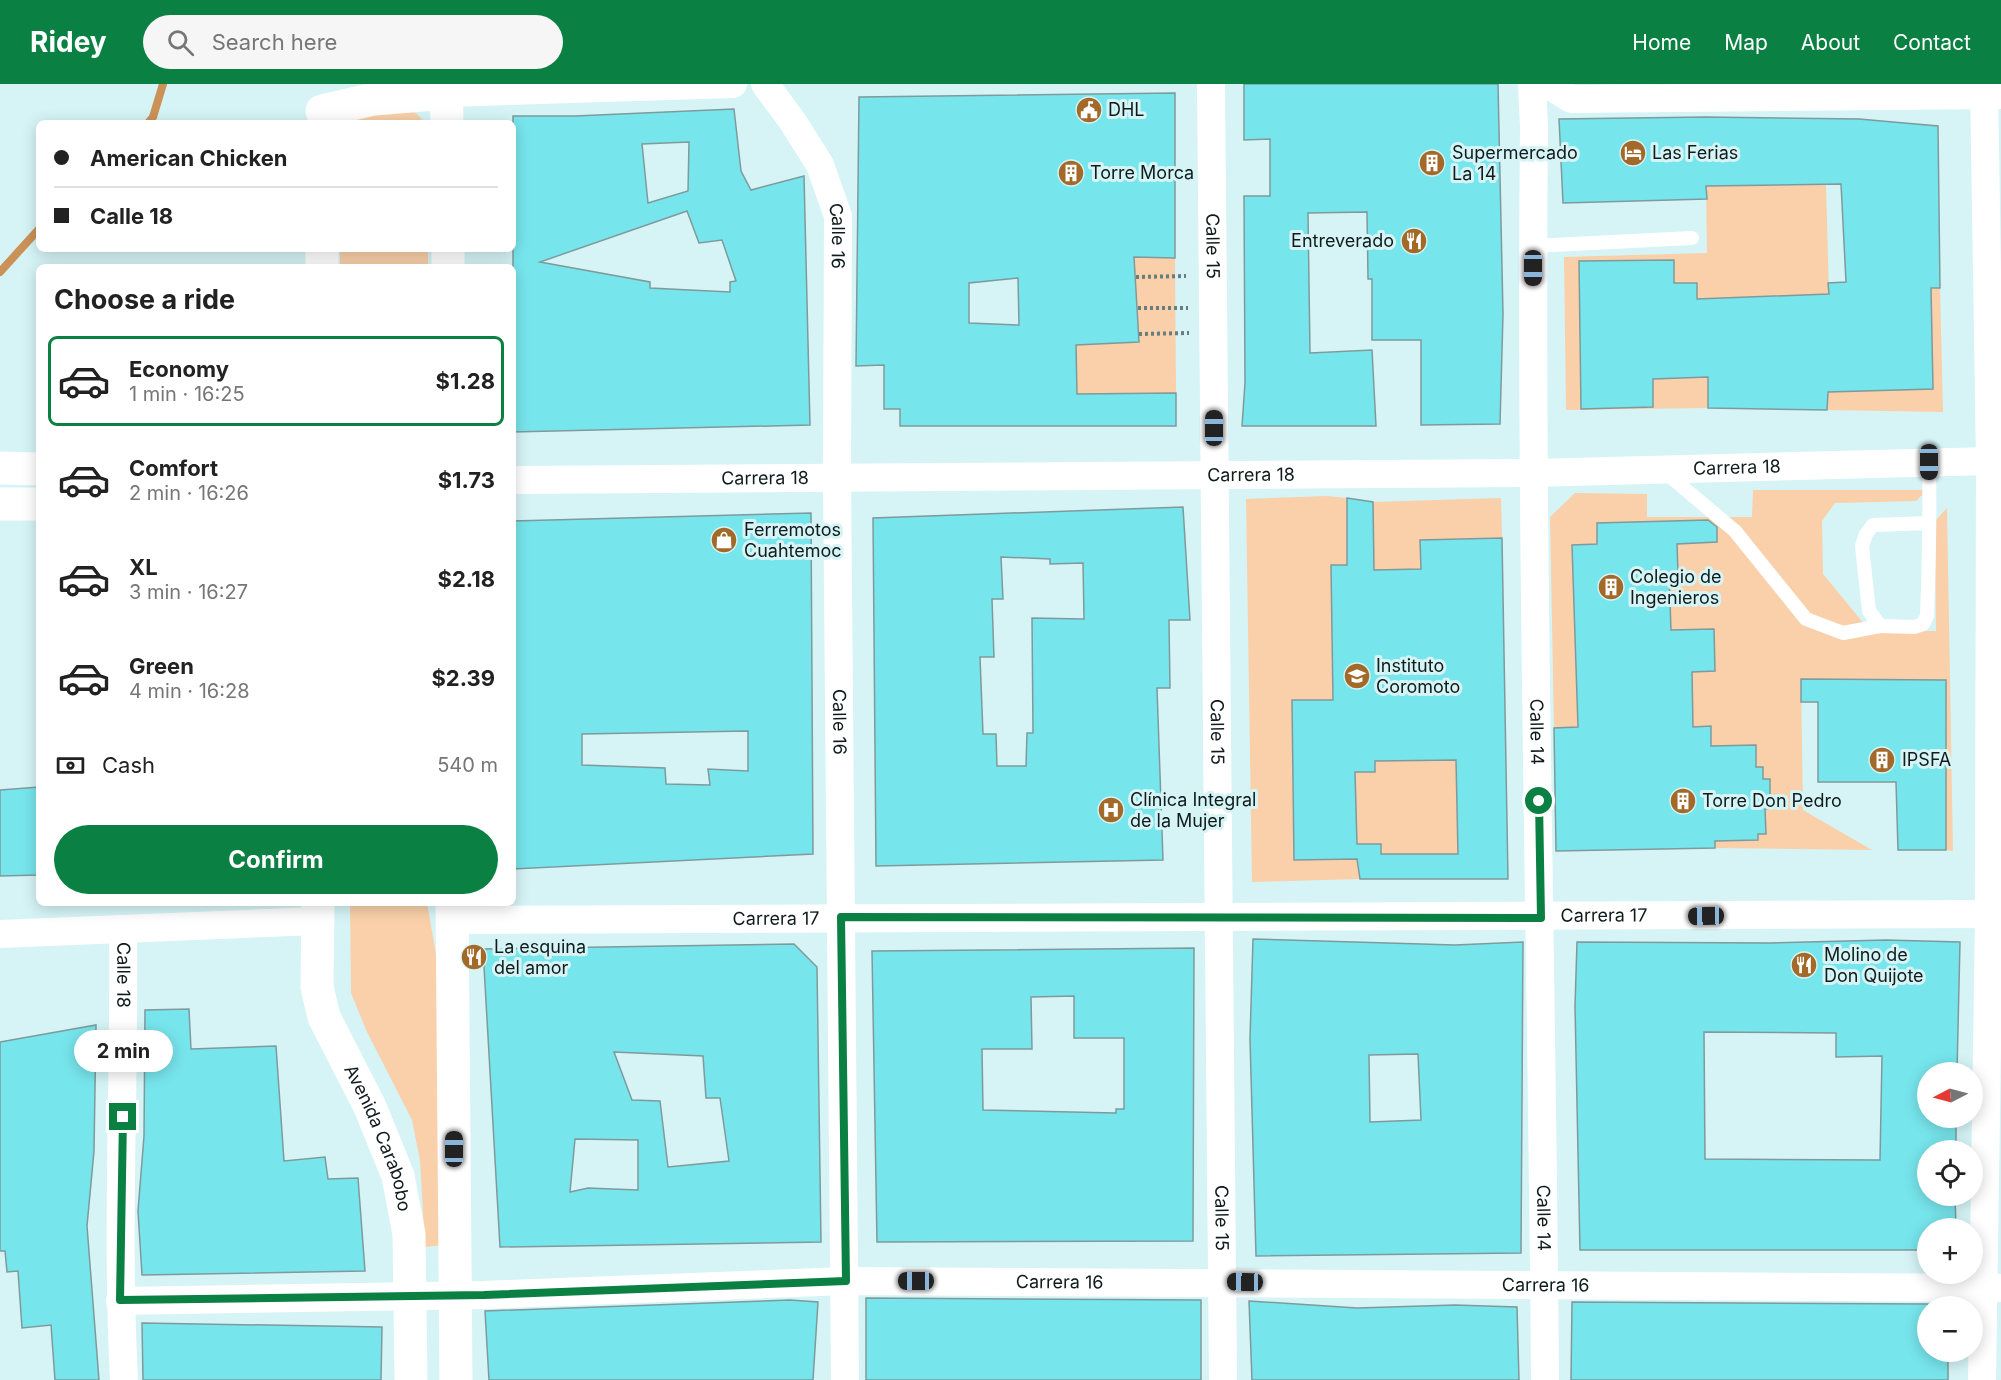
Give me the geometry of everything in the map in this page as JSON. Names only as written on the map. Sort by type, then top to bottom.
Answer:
[{"type":"main road","points":[[321,106],[374,99],[447,100]]},
{"type":"main road","points":[[0,468],[36,469]]},
{"type":"main road","points":[[0,504],[36,504]]},
{"type":"main road","points":[[452,911],[456,1380]]},
{"type":"main road","name":"Avenida Carabobo","points":[[317,912],[317,987],[324,1017],[379,1126],[398,1176],[409,1234],[411,1380]]},
{"type":"street","points":[[447,100],[733,84]]},
{"type":"street","name":"Calle 16","points":[[765,84],[793,122],[819,165],[838,216],[837,476],[846,1281],[845,1380]]},
{"type":"street","name":"Calle 15","points":[[1211,84],[1223,1380]]},
{"type":"street","name":"Calle 14","points":[[1532,84],[1533,473],[1541,918],[1545,1380]]},
{"type":"street","points":[[1547,84],[1571,99],[1990,91],[1990,461],[1995,914],[1993,1288],[1982,1380]]},
{"type":"street","name":"Carrera 18","points":[[516,480],[672,481],[837,476],[1533,473],[1990,461]]},
{"type":"street","name":"Carrera 17","points":[[452,911],[841,917],[1541,918],[1995,914]]},
{"type":"street","points":[[0,934],[123,929],[317,912]]},
{"type":"street","name":"Calle 18","points":[[123,929],[120,1300],[124,1380]]},
{"type":"street","name":"Carrera 16","points":[[120,1300],[456,1295],[846,1281],[1221,1281],[1545,1286],[1993,1288]]},
{"type":"lane","points":[[1533,246],[1692,238]]},
{"type":"lane","points":[[1662,470],[1735,531],[1806,620],[1843,633],[1880,626],[1914,627],[1923,624],[1928,616],[1929,462]]},
{"type":"lane","points":[[1880,626],[1869,611],[1862,546],[1866,534],[1873,525],[1929,524]]},
{"type":"path","points":[[1136,277],[1213,276]]},
{"type":"path","points":[[1138,308],[1214,320]]},
{"type":"path","points":[[1139,334],[1214,320]]},
{"type":"shaded area","points":[[406,109],[417,114],[422,120],[353,120]]},
{"type":"shaded area","points":[[1826,185],[1829,294],[1708,299],[1708,408],[1566,410],[1564,257],[1707,253],[1706,186]]},
{"type":"shaded area","points":[[340,252],[428,252],[428,264],[340,264]]},
{"type":"shaded area","points":[[1133,257],[1175,258],[1176,393],[1077,394],[1076,345],[1139,342]]},
{"type":"shaded area","points":[[1940,288],[1943,412],[1827,410],[1831,315],[1864,294]]},
{"type":"shaded area","points":[[1753,490],[1927,490],[1916,501],[1835,503],[1822,521],[1823,574],[1870,631],[1936,631],[1935,521],[1947,508],[1953,851],[1946,850],[1946,680],[1801,679],[1803,810],[1872,850],[1715,848],[1710,726],[1554,728],[1550,517],[1575,493],[1647,494],[1647,517],[1752,517]]},
{"type":"shaded area","points":[[1327,496],[1347,498],[1347,565],[1331,566],[1333,700],[1292,700],[1294,859],[1357,859],[1360,879],[1252,882],[1246,499]]},
{"type":"shaded area","points":[[1501,498],[1502,538],[1420,540],[1421,575],[1407,570],[1374,570],[1373,502]]},
{"type":"shaded area","points":[[1456,760],[1485,862],[1425,854],[1381,854],[1381,844],[1357,844],[1355,772],[1375,772],[1375,761]]},
{"type":"shaded area","points":[[350,906],[428,906],[441,982],[444,1245],[425,1247],[420,1161],[412,1120],[367,1032],[351,993]]},
{"type":"building","points":[[1244,84],[1498,84],[1503,314],[1500,424],[1421,425],[1421,340],[1372,340],[1372,279],[1368,279],[1367,212],[1308,213],[1310,353],[1372,350],[1376,426],[1242,426],[1245,383],[1244,196],[1270,196],[1270,139],[1244,140]]},
{"type":"building","points":[[1175,93],[1175,258],[1134,257],[1139,342],[1076,345],[1077,394],[1176,393],[1176,426],[900,426],[900,409],[884,409],[884,365],[856,366],[859,97]],"holes":[[[1018,278],[1019,325],[969,323],[969,283]]]},
{"type":"building","points":[[734,109],[741,171],[751,190],[804,176],[810,425],[516,432],[516,264],[513,264],[513,252],[516,252],[516,120],[513,120],[513,116],[575,116]],"holes":[[[689,142],[688,191],[648,203],[642,144]],[[687,211],[699,243],[722,240],[736,281],[730,282],[730,292],[650,288],[650,282],[540,262]]]},
{"type":"building","points":[[1705,117],[1859,119],[1938,126],[1940,288],[1931,288],[1933,389],[1828,392],[1827,410],[1708,408],[1708,377],[1653,379],[1653,407],[1581,409],[1579,261],[1674,260],[1674,283],[1697,283],[1697,299],[1829,294],[1828,283],[1846,282],[1841,184],[1706,186],[1707,199],[1563,203],[1559,119]]},
{"type":"building","points":[[1347,498],[1373,502],[1374,570],[1421,569],[1420,540],[1502,538],[1508,879],[1360,879],[1357,859],[1294,860],[1292,700],[1333,700],[1331,565],[1347,565]],"holes":[[[1456,760],[1458,854],[1381,854],[1381,844],[1357,844],[1355,772],[1375,772],[1375,761]]]},
{"type":"building","points":[[1183,507],[1190,620],[1169,620],[1170,688],[1157,688],[1163,860],[876,866],[873,518]],"holes":[[[1001,557],[1050,559],[1050,564],[1083,563],[1084,619],[1032,618],[1033,733],[1027,733],[1026,766],[997,766],[996,734],[983,734],[980,657],[994,657],[992,599],[1003,599]]]},
{"type":"building","points":[[811,513],[813,854],[516,869],[516,521]],"holes":[[[748,731],[748,771],[708,769],[710,785],[666,784],[665,768],[582,765],[582,734]]]},
{"type":"building","points":[[1708,520],[1717,527],[1717,542],[1677,544],[1678,573],[1669,574],[1671,630],[1714,629],[1715,671],[1692,672],[1693,727],[1711,726],[1711,746],[1756,745],[1756,767],[1763,767],[1763,779],[1770,779],[1770,809],[1765,809],[1766,834],[1758,834],[1758,840],[1715,841],[1715,848],[1556,851],[1554,728],[1578,727],[1572,545],[1597,544],[1597,523]]},
{"type":"building","name":"IPSFA","points":[[1801,679],[1946,680],[1946,850],[1898,850],[1896,782],[1818,782],[1818,702],[1801,702]]},
{"type":"building","points":[[36,787],[36,875],[0,876],[0,790]]},
{"type":"building","points":[[1253,939],[1455,945],[1523,942],[1521,1253],[1256,1256],[1250,1039]],"holes":[[[1418,1054],[1421,1120],[1370,1122],[1369,1055]]]},
{"type":"building","points":[[1886,940],[1960,942],[1957,1062],[1917,1062],[1917,1128],[1956,1128],[1956,1140],[1917,1140],[1917,1206],[1955,1206],[1956,1218],[1917,1218],[1917,1250],[1580,1250],[1575,1006],[1577,942],[1770,943]],"holes":[[[1704,1032],[1836,1033],[1836,1057],[1882,1056],[1880,1160],[1705,1159]]]},
{"type":"building","points":[[794,944],[817,967],[821,1242],[500,1247],[483,949]],"holes":[[[614,1052],[703,1056],[706,1098],[720,1098],[729,1161],[668,1167],[660,1101],[632,1100]],[[575,1139],[638,1140],[638,1190],[588,1188],[570,1192]]]},
{"type":"building","points":[[1194,948],[1193,1241],[877,1242],[872,951]],"holes":[[[1074,996],[1074,1038],[1124,1038],[1124,1109],[1116,1109],[1116,1113],[983,1110],[982,1049],[1032,1049],[1031,997]]]},
{"type":"building","points":[[189,1009],[191,1049],[276,1046],[284,1161],[325,1157],[328,1179],[358,1178],[365,1271],[142,1275],[138,1211],[144,1136],[145,1010]]},
{"type":"building","points":[[96,1025],[94,1151],[87,1226],[99,1380],[55,1380],[51,1325],[22,1328],[18,1271],[7,1272],[5,1251],[0,1251],[0,1042]]},
{"type":"building","points":[[866,1298],[1201,1300],[1201,1380],[866,1380]]},
{"type":"building","points":[[790,1300],[818,1302],[813,1380],[489,1380],[485,1311]]},
{"type":"building","points":[[1249,1301],[1357,1308],[1455,1305],[1517,1307],[1519,1380],[1252,1380]]},
{"type":"building","points":[[1572,1302],[1917,1304],[1917,1362],[1948,1362],[1948,1380],[1571,1380]]},
{"type":"building","points":[[142,1323],[382,1327],[381,1380],[143,1380]]},
{"type":"waterway","points":[[150,120],[163,84]]},
{"type":"waterway","points":[[0,272],[36,232]]},
{"type":"place","name":"DHL","points":[[1089,110]]},
{"type":"place","name":"Las Ferias","points":[[1633,153]]},
{"type":"place","name":"Supermercado La 14","points":[[1432,163]]},
{"type":"place","name":"Torre Morca","points":[[1071,173]]},
{"type":"place","name":"Entreverado","points":[[1414,241]]},
{"type":"place","name":"Ferremotos Cuahtemoc","points":[[724,540]]},
{"type":"place","name":"Colegio de Ingenieros","points":[[1611,587]]},
{"type":"place","name":"Instituto Coromoto","points":[[1357,676]]},
{"type":"place","name":"IPSFA","points":[[1882,760]]},
{"type":"place","name":"Torre Don Pedro","points":[[1683,801]]},
{"type":"place","name":"Clínica Integral de la Mujer","points":[[1111,810]]},
{"type":"place","name":"La esquina del amor","points":[[474,957]]},
{"type":"place","name":"Molino de Don Quijote","points":[[1804,965]]},
{"type":"route","points":[[123,1117],[120,1300],[484,1295],[846,1281],[841,917],[1541,918],[1539,801]]}]
